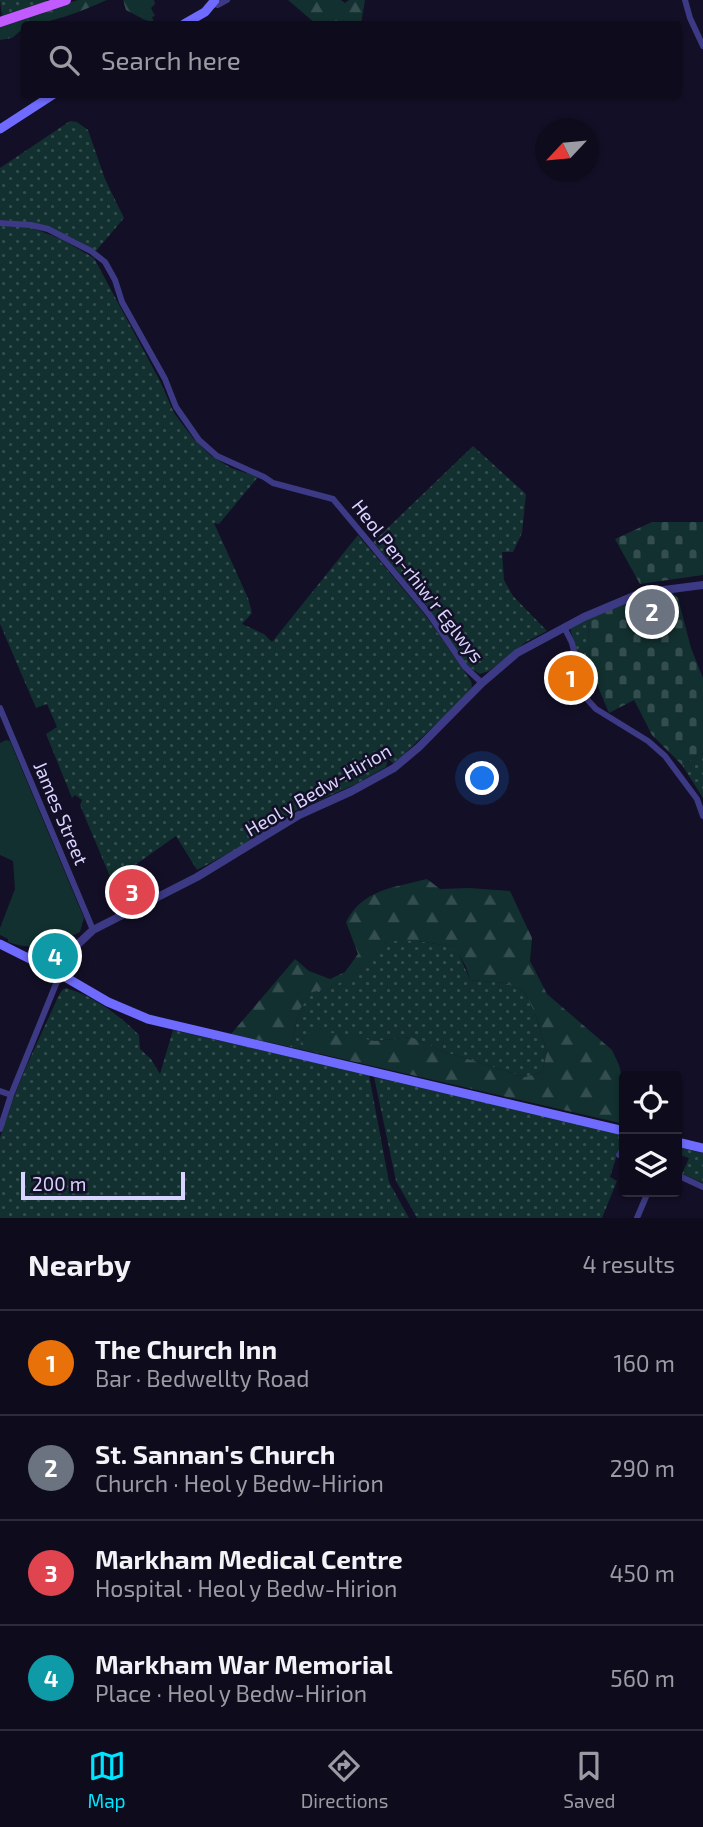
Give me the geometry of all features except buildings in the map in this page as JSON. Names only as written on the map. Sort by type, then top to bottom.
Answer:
[{"type":"main road","points":[[0,22],[66,0]]},
{"type":"main road","points":[[189,21],[205,12],[214,2]]},
{"type":"main road","points":[[0,129],[48,98]]},
{"type":"main road","points":[[0,944],[108,1002],[148,1019],[619,1130]]},
{"type":"main road","points":[[682,1143],[703,1148]]},
{"type":"street","points":[[214,2],[218,5],[227,0]]},
{"type":"street","points":[[685,0],[703,46]]},
{"type":"street","name":"Heol Pen-rhiw'r Eglwys","points":[[0,223],[48,229],[91,251],[105,262],[115,280],[122,302],[165,379],[176,407],[199,439],[218,456],[273,483],[333,499],[429,614],[465,667],[482,683]]},
{"type":"street","name":"Heol y Bedw-Hirion","points":[[60,974],[77,944],[93,930],[197,877],[299,815],[394,768],[517,653],[564,627],[641,593],[703,585]]},
{"type":"street","points":[[564,627],[572,643],[584,697],[596,709],[648,741],[665,756],[697,799],[703,816]]},
{"type":"street","name":"James Street","points":[[0,708],[93,930]]},
{"type":"street","points":[[24,957],[77,944]]},
{"type":"street","points":[[0,1129],[60,974]]},
{"type":"street","points":[[0,1091],[11,1095]]},
{"type":"street","points":[[682,1177],[703,1187]]},
{"type":"street","points":[[637,1218],[646,1197]]},
{"type":"green space","points":[[0,0],[47,0],[45,4],[2,17]]},
{"type":"green space","points":[[78,0],[107,0],[56,19],[21,21],[21,30],[12,38],[0,40],[0,25]]},
{"type":"green space","points":[[123,0],[154,0],[155,4],[151,8],[155,16],[152,17],[154,21],[145,20],[126,10]]},
{"type":"green space","points":[[288,0],[341,0],[345,3],[349,0],[365,0],[362,21],[312,21]]},
{"type":"green space","points":[[70,121],[77,122],[88,130],[105,179],[124,218],[96,251],[50,229],[0,220],[0,168]]},
{"type":"green space","points":[[0,226],[30,227],[61,239],[94,258],[160,381],[174,413],[210,455],[231,468],[258,477],[219,524],[214,523],[248,598],[252,613],[242,624],[264,634],[272,642],[358,535],[426,616],[471,681],[472,687],[455,706],[393,763],[388,759],[386,767],[356,784],[293,812],[248,843],[197,870],[176,836],[135,865],[136,874],[117,881],[111,879],[80,805],[82,800],[75,795],[72,798],[46,734],[57,727],[47,704],[36,708],[0,624]]},
{"type":"green space","points":[[473,446],[526,494],[522,533],[513,552],[502,552],[504,580],[513,596],[547,631],[526,642],[489,671],[480,674],[467,666],[431,611],[373,542]]},
{"type":"green space","points":[[652,522],[703,522],[703,575],[640,584],[615,539]]},
{"type":"green space","points":[[671,591],[678,598],[691,648],[703,678],[703,753],[682,765],[652,735],[634,700],[609,713],[590,668],[588,619],[648,594]]},
{"type":"green space","points":[[588,619],[590,666],[581,671],[570,628]]},
{"type":"green space","points":[[10,741],[84,918],[80,932],[45,945],[18,945],[8,942],[8,939],[0,935],[0,928],[15,889],[13,861],[0,855],[0,743]]},
{"type":"green space","points":[[703,753],[703,798],[682,765]]},
{"type":"green space","points":[[427,879],[440,889],[510,891],[532,938],[530,961],[547,994],[612,1050],[620,1071],[619,1123],[299,1049],[303,1037],[316,1030],[375,1041],[411,1037],[445,1052],[525,1077],[542,1072],[547,1052],[535,1013],[524,991],[505,983],[470,980],[455,947],[418,941],[387,941],[365,967],[334,986],[313,992],[300,1009],[290,1047],[231,1034],[295,959],[309,971],[330,979],[345,972],[358,954],[346,922],[353,911],[370,896]]},
{"type":"green space","points":[[387,941],[418,941],[456,947],[470,980],[505,983],[524,991],[535,1013],[547,1052],[542,1072],[525,1077],[445,1052],[411,1037],[375,1041],[351,1037],[303,1037],[299,1049],[290,1047],[300,1009],[313,991],[334,986],[364,967]]},
{"type":"green space","points":[[66,988],[96,1001],[139,1035],[140,1049],[151,1059],[160,1074],[173,1030],[369,1075],[389,1182],[409,1218],[0,1218],[0,1138],[26,1067],[58,997]]},
{"type":"green space","points":[[374,1077],[619,1133],[619,1152],[610,1177],[617,1181],[602,1218],[417,1218],[396,1181]]},
{"type":"green space","points":[[682,1148],[703,1153],[703,1183],[682,1174],[689,1158],[682,1156]]},
{"type":"place","name":"St. Sannan's Church","points":[[652,612]]},
{"type":"place","name":"The Church Inn","points":[[571,678]]},
{"type":"place","name":"Markham Medical Centre","points":[[132,892]]},
{"type":"place","name":"Markham War Memorial","points":[[55,956]]}]
